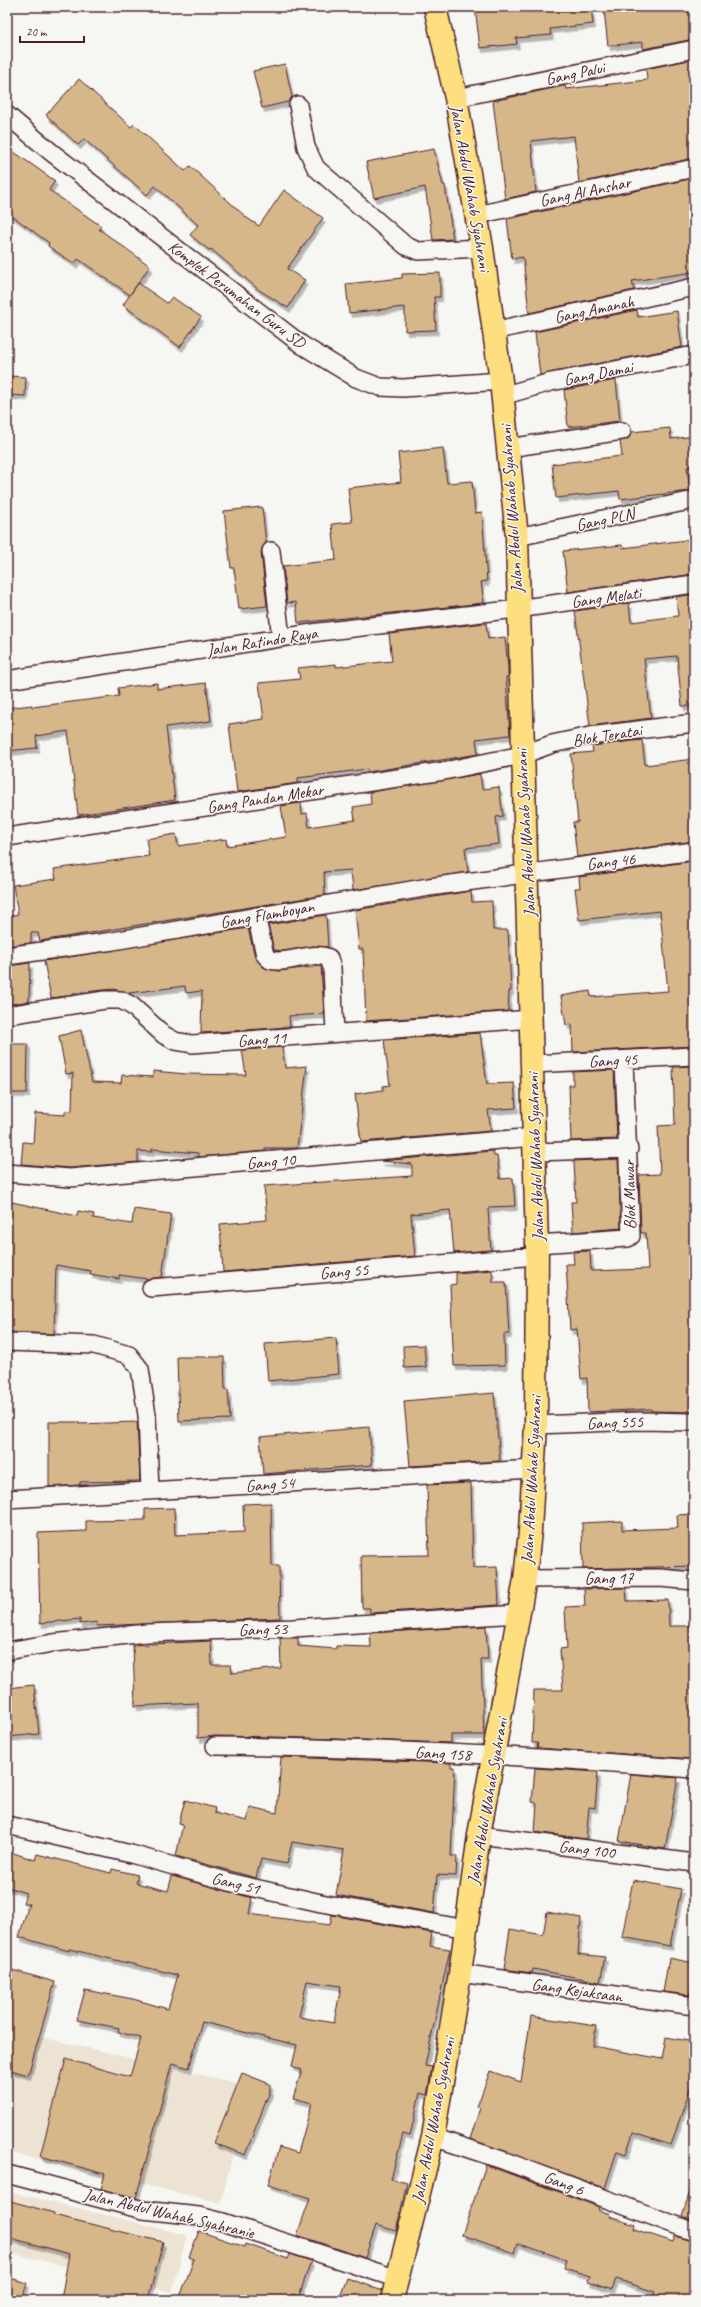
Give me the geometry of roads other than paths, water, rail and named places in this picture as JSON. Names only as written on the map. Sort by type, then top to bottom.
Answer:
[{"type":"highway","name":"Jalan Abdul Wahab Syahrani","points":[[392,2300],[433,2137],[460,1974],[479,1836],[525,1579],[530,1531],[536,1425],[537,1250],[528,872],[517,609],[517,537],[502,388],[477,215],[456,98],[435,7]]},
{"type":"street","name":"Gang Palui","points":[[456,98],[694,49]]},
{"type":"street","points":[[298,105],[306,147],[316,168],[406,246],[418,251],[482,248]]},
{"type":"street","name":"Komplek Perumahan Guru SD","points":[[7,115],[51,152],[296,341],[356,378],[380,387],[502,388]]},
{"type":"street","name":"Gang Al Anshar","points":[[477,215],[694,168]]},
{"type":"street","name":"Gang Amanah","points":[[493,331],[694,287]]},
{"type":"street","name":"Gang Damai","points":[[502,388],[551,382],[694,355]]},
{"type":"street","points":[[508,448],[622,431]]},
{"type":"street","name":"Gang PLN","points":[[517,537],[694,500]]},
{"type":"street","points":[[271,551],[281,638]]},
{"type":"street","name":"Gang Melati","points":[[517,609],[694,584]]},
{"type":"street","name":"Jalan Ratindo Raya","points":[[7,680],[281,638],[517,609]]},
{"type":"street","name":"Blok Teratai","points":[[522,755],[552,744],[590,736],[694,723]]},
{"type":"street","name":"Gang Pandan Mekar","points":[[7,837],[444,771],[522,755]]},
{"type":"street","name":"Gang 46","points":[[528,872],[694,851]]},
{"type":"street","name":"Gang Flamboyan","points":[[7,956],[528,872]]},
{"type":"street","points":[[256,916],[264,955],[270,960],[307,956],[324,956],[328,958],[332,968],[335,1033]]},
{"type":"street","name":"Gang 11","points":[[7,1015],[105,1000],[121,1000],[132,1006],[164,1035],[175,1041],[192,1044],[532,1019]]},
{"type":"street","name":"Gang 45","points":[[532,1064],[694,1056]]},
{"type":"street","name":"Blok Mawar","points":[[537,1250],[631,1237],[629,1149],[624,1060]]},
{"type":"street","name":"Gang 10","points":[[7,1173],[70,1178],[534,1144],[629,1149]]},
{"type":"street","name":"Gang 55","points":[[151,1288],[537,1250]]},
{"type":"street","points":[[7,1342],[94,1345],[129,1355],[140,1368],[147,1415],[150,1491]]},
{"type":"street","name":"Gang 555","points":[[536,1425],[640,1421],[694,1422]]},
{"type":"street","name":"Gang 54","points":[[7,1498],[533,1469]]},
{"type":"street","name":"Gang 17","points":[[525,1579],[660,1578],[694,1581]]},
{"type":"street","name":"Gang 53","points":[[7,1651],[53,1643],[147,1633],[293,1628],[519,1614]]},
{"type":"street","name":"Gang 158","points":[[215,1746],[336,1748],[494,1755],[694,1769]]},
{"type":"street","name":"Gang 51","points":[[7,1825],[131,1854],[237,1884],[322,1903],[467,1929]]},
{"type":"street","name":"Gang 100","points":[[479,1836],[694,1863]]},
{"type":"street","name":"Gang Kejaksaan","points":[[460,1974],[694,2006]]},
{"type":"street","name":"Gang 6","points":[[433,2137],[505,2161],[694,2232]]},
{"type":"street","name":"Jalan Abdul Wahab Syahranie","points":[[7,2174],[143,2210],[193,2216],[223,2222],[398,2279]]}]
